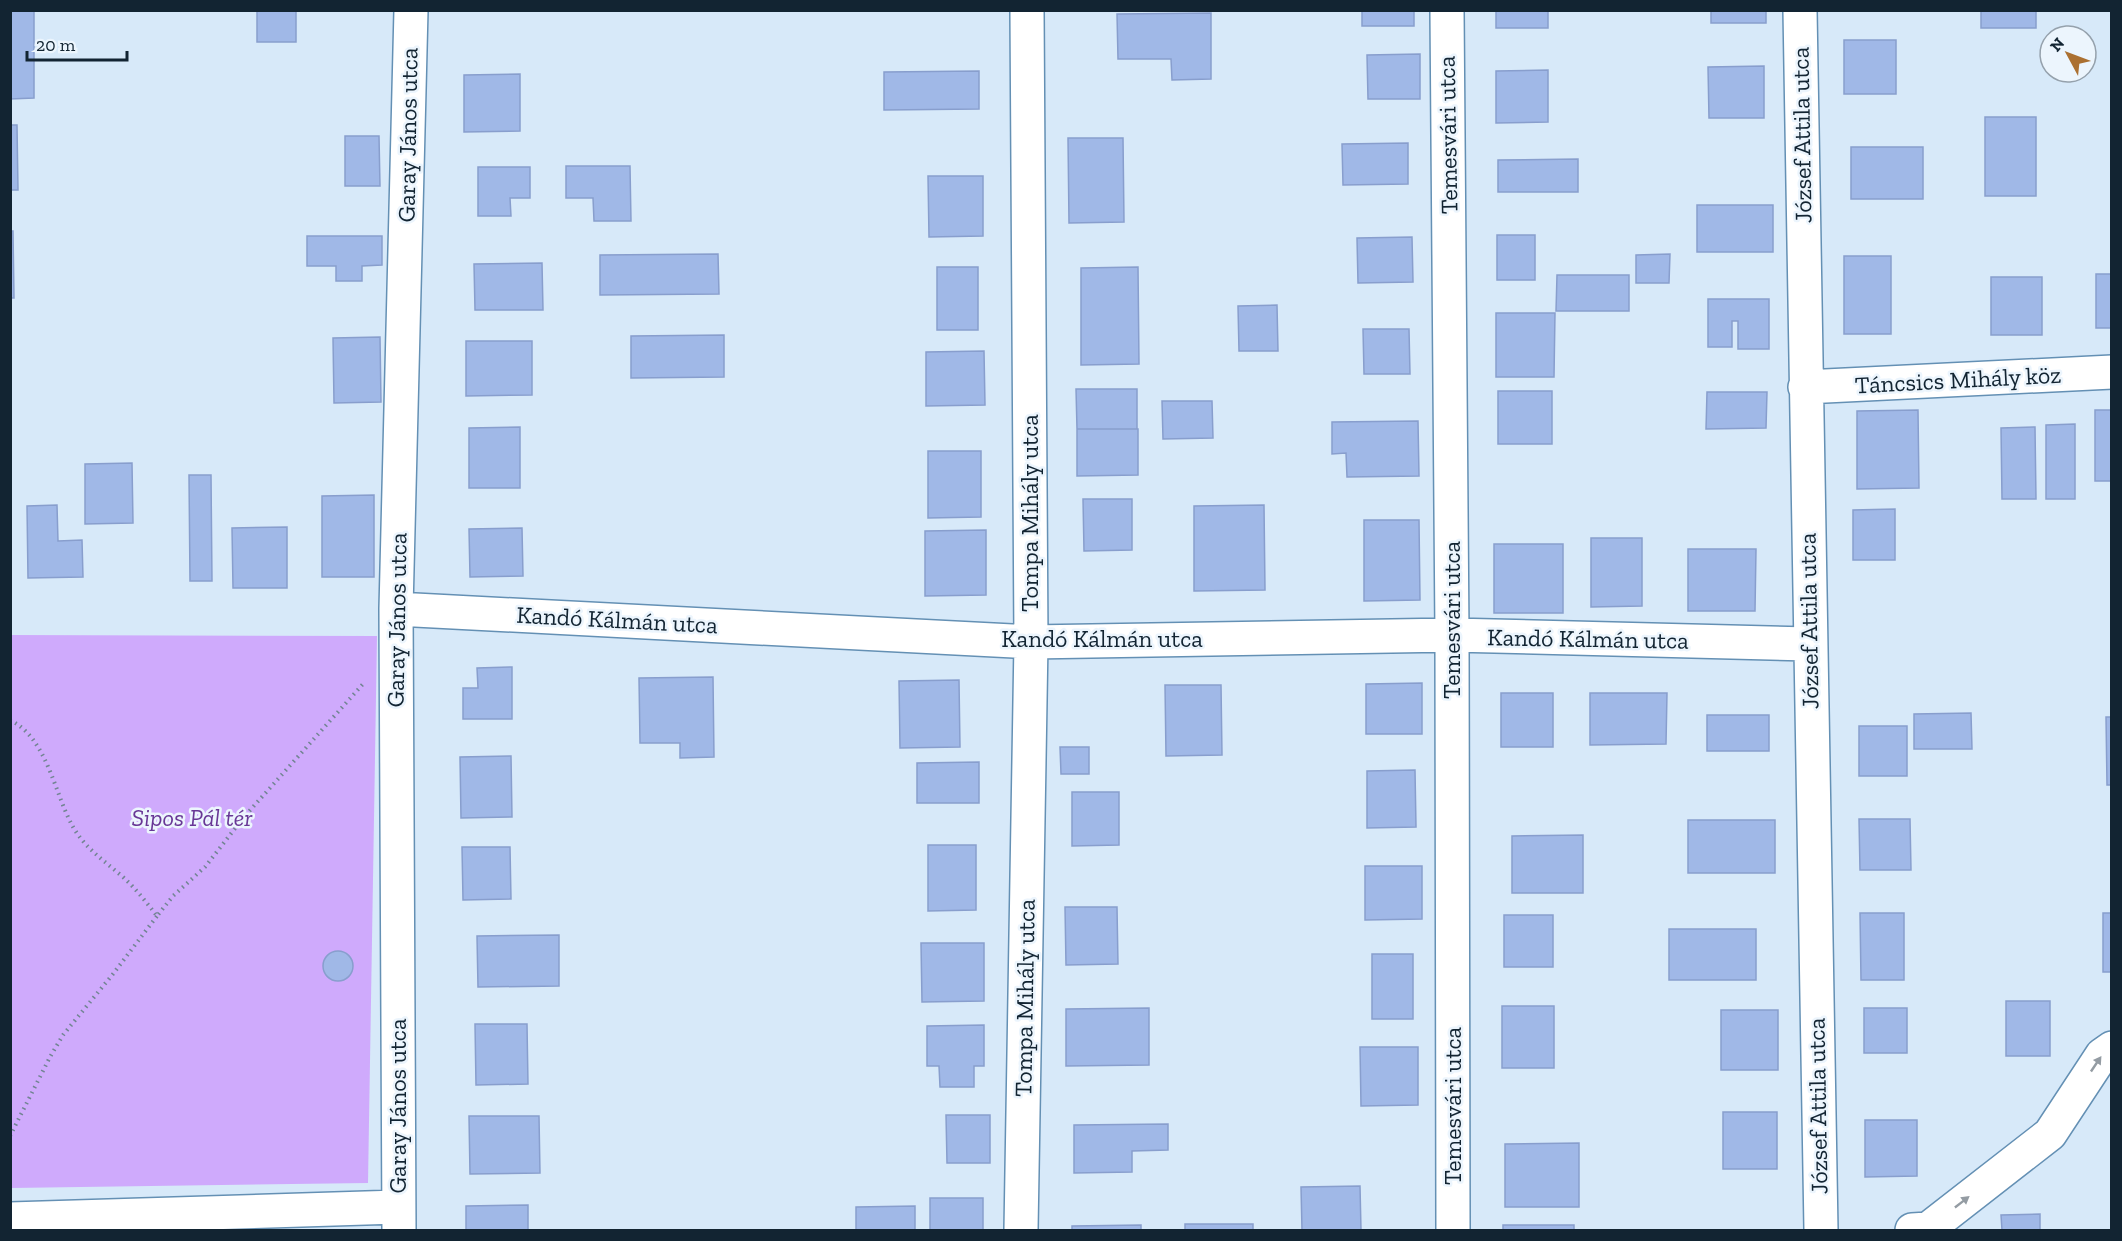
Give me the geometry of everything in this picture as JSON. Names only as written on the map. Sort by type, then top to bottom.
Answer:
[{"type":"street","name":"Garay János utca","points":[[398,1219],[396,609],[411,10]]},
{"type":"street","name":"Tompa Mihály utca","points":[[1021,1230],[1030,642],[1027,10]]},
{"type":"street","name":"Temesvári utca","points":[[1447,10],[1454,1230]]},
{"type":"street","name":"József Attila utca","points":[[1800,10],[1809,644],[1821,1230]]},
{"type":"street","name":"Táncsics Mihály köz","points":[[1805,387],[2112,372]]},
{"type":"street","name":"Kandó Kálmán utca","points":[[396,609],[1030,642],[1452,635],[1809,644]]},
{"type":"street","points":[[1912,1230],[1928,1228],[2050,1134],[2102,1055],[2112,1048]]},
{"type":"street","points":[[10,1219],[398,1219]]},
{"type":"path","points":[[10,1136],[63,1035],[173,896],[205,867],[244,817],[369,677]]},
{"type":"path","points":[[10,720],[28,732],[37,745],[72,826],[93,852],[134,888],[158,916]]},
{"type":"green space","name":"Sipos Pál tér","points":[[10,635],[377,636],[368,1183],[11,1188]]},
{"type":"building","points":[[10,10],[34,10],[34,98],[10,99]]},
{"type":"building","points":[[257,10],[296,10],[296,42],[257,42]]},
{"type":"building","points":[[1362,10],[1414,10],[1414,26],[1362,26]]},
{"type":"building","points":[[1496,10],[1548,10],[1548,28],[1496,28]]},
{"type":"building","points":[[1711,10],[1766,10],[1766,23],[1711,23]]},
{"type":"building","points":[[1981,10],[2036,10],[2036,28],[1981,28]]},
{"type":"building","points":[[1211,13],[1211,79],[1172,80],[1171,59],[1118,59],[1117,14]]},
{"type":"building","points":[[1844,40],[1896,40],[1896,94],[1844,94]]},
{"type":"building","points":[[1420,54],[1420,99],[1368,99],[1367,55]]},
{"type":"building","points":[[1764,66],[1764,118],[1709,118],[1708,67]]},
{"type":"building","points":[[1548,70],[1548,122],[1496,123],[1496,71]]},
{"type":"building","points":[[979,71],[979,109],[884,110],[884,72]]},
{"type":"building","points":[[520,74],[520,131],[464,132],[464,75]]},
{"type":"building","points":[[1985,117],[2036,117],[2036,196],[1985,196]]},
{"type":"building","points":[[10,125],[17,125],[18,190],[10,190]]},
{"type":"building","points":[[345,136],[379,136],[380,186],[345,186]]},
{"type":"building","points":[[1068,138],[1123,138],[1124,222],[1069,223]]},
{"type":"building","points":[[1408,143],[1408,184],[1343,185],[1342,144]]},
{"type":"building","points":[[1851,147],[1923,147],[1923,199],[1851,199]]},
{"type":"building","points":[[1578,159],[1578,192],[1498,192],[1498,160]]},
{"type":"building","points":[[566,166],[630,166],[631,221],[594,221],[593,198],[566,198]]},
{"type":"building","points":[[478,167],[530,167],[530,198],[510,198],[511,216],[478,216]]},
{"type":"building","points":[[928,176],[983,176],[983,236],[929,237]]},
{"type":"building","points":[[1697,205],[1773,205],[1773,252],[1697,252]]},
{"type":"building","points":[[10,231],[13,231],[14,298],[10,298]]},
{"type":"building","points":[[1497,235],[1535,235],[1535,280],[1497,280]]},
{"type":"building","points":[[307,236],[382,236],[382,265],[362,266],[362,281],[336,281],[336,266],[307,266]]},
{"type":"building","points":[[1412,237],[1413,282],[1358,283],[1357,238]]},
{"type":"building","points":[[718,254],[719,294],[600,295],[600,255]]},
{"type":"building","points":[[1670,254],[1669,283],[1636,283],[1636,255]]},
{"type":"building","points":[[1844,256],[1891,256],[1891,334],[1844,334]]},
{"type":"building","points":[[542,263],[543,310],[475,310],[474,264]]},
{"type":"building","points":[[937,267],[978,267],[978,330],[937,330]]},
{"type":"building","points":[[1138,267],[1139,364],[1081,365],[1081,268]]},
{"type":"building","points":[[2096,274],[2112,274],[2112,328],[2096,328]]},
{"type":"building","points":[[1557,275],[1629,275],[1629,311],[1556,311]]},
{"type":"building","points":[[1991,277],[2042,277],[2042,335],[1991,335]]},
{"type":"building","points":[[1708,299],[1769,299],[1769,349],[1738,349],[1738,321],[1732,321],[1732,347],[1708,347]]},
{"type":"building","points":[[1277,305],[1278,351],[1239,351],[1238,306]]},
{"type":"building","points":[[1496,313],[1555,313],[1554,377],[1496,377]]},
{"type":"building","points":[[1363,329],[1409,329],[1410,374],[1364,374]]},
{"type":"building","points":[[724,335],[724,377],[631,378],[631,336]]},
{"type":"building","points":[[380,337],[381,402],[334,403],[333,338]]},
{"type":"building","points":[[466,341],[532,341],[532,395],[466,396]]},
{"type":"building","points":[[984,351],[985,405],[926,406],[926,352]]},
{"type":"building","points":[[1076,389],[1137,389],[1137,429],[1077,429]]},
{"type":"building","points":[[1498,391],[1552,391],[1552,444],[1498,444]]},
{"type":"building","points":[[1707,392],[1767,392],[1766,428],[1706,429]]},
{"type":"building","points":[[1162,401],[1212,401],[1213,438],[1163,439]]},
{"type":"building","points":[[1918,410],[1919,488],[1857,489],[1857,411]]},
{"type":"building","points":[[2095,410],[2112,410],[2112,481],[2095,481]]},
{"type":"building","points":[[1418,421],[1419,476],[1347,477],[1346,453],[1332,454],[1332,422]]},
{"type":"building","points":[[2075,424],[2075,499],[2046,499],[2046,425]]},
{"type":"building","points":[[520,427],[520,488],[469,488],[469,428]]},
{"type":"building","points":[[2035,427],[2036,499],[2002,499],[2001,428]]},
{"type":"building","points":[[1077,429],[1138,429],[1138,475],[1077,476]]},
{"type":"building","points":[[928,451],[981,451],[981,517],[928,518]]},
{"type":"building","points":[[132,463],[133,523],[85,524],[85,464]]},
{"type":"building","points":[[189,475],[211,475],[212,581],[190,581]]},
{"type":"building","points":[[374,495],[374,577],[322,577],[322,496]]},
{"type":"building","points":[[1083,499],[1132,499],[1132,550],[1084,551]]},
{"type":"building","points":[[57,505],[58,541],[82,540],[83,577],[28,578],[27,506]]},
{"type":"building","points":[[1264,505],[1265,590],[1194,591],[1194,506]]},
{"type":"building","points":[[1895,509],[1895,560],[1853,560],[1853,510]]},
{"type":"building","points":[[1364,520],[1419,520],[1420,600],[1364,601]]},
{"type":"building","points":[[287,527],[287,588],[233,588],[232,528]]},
{"type":"building","points":[[522,528],[523,576],[470,577],[469,529]]},
{"type":"building","points":[[986,530],[986,595],[925,596],[925,531]]},
{"type":"building","points":[[1591,538],[1642,538],[1642,606],[1591,607]]},
{"type":"building","points":[[1494,544],[1563,544],[1563,613],[1494,613]]},
{"type":"building","points":[[1688,549],[1756,549],[1755,611],[1688,611]]},
{"type":"building","points":[[512,667],[512,719],[463,719],[463,688],[478,688],[477,668]]},
{"type":"building","points":[[713,677],[714,757],[680,758],[680,743],[640,743],[639,678]]},
{"type":"building","points":[[959,680],[960,747],[900,748],[899,681]]},
{"type":"building","points":[[1422,683],[1422,734],[1366,734],[1366,684]]},
{"type":"building","points":[[1165,685],[1221,685],[1222,755],[1166,756]]},
{"type":"building","points":[[1501,693],[1553,693],[1553,747],[1501,747]]},
{"type":"building","points":[[1590,693],[1667,693],[1666,744],[1590,745]]},
{"type":"building","points":[[1971,713],[1972,749],[1914,749],[1914,714]]},
{"type":"building","points":[[1707,715],[1769,715],[1769,751],[1707,751]]},
{"type":"building","points":[[2106,717],[2112,717],[2112,785],[2107,785]]},
{"type":"building","points":[[1859,726],[1907,726],[1907,776],[1859,776]]},
{"type":"building","points":[[1060,747],[1089,747],[1089,774],[1061,774]]},
{"type":"building","points":[[511,756],[512,817],[461,818],[460,757]]},
{"type":"building","points":[[979,762],[979,803],[917,803],[917,763]]},
{"type":"building","points":[[1415,770],[1416,827],[1367,828],[1367,771]]},
{"type":"building","points":[[1072,792],[1119,792],[1119,845],[1072,846]]},
{"type":"building","points":[[1859,819],[1910,819],[1911,870],[1860,870]]},
{"type":"building","points":[[1688,820],[1775,820],[1775,873],[1688,873]]},
{"type":"building","points":[[1583,835],[1583,893],[1512,893],[1512,836]]},
{"type":"building","points":[[928,845],[976,845],[976,910],[928,911]]},
{"type":"building","points":[[462,847],[510,847],[511,899],[463,900]]},
{"type":"building","points":[[1365,866],[1422,866],[1422,919],[1365,920]]},
{"type":"building","points":[[1065,907],[1117,907],[1118,964],[1066,965]]},
{"type":"building","points":[[1860,913],[1904,913],[1904,980],[1861,980]]},
{"type":"building","points":[[2103,913],[2112,913],[2112,972],[2103,972]]},
{"type":"building","points":[[1504,915],[1553,915],[1553,967],[1504,967]]},
{"type":"building","points":[[1669,929],[1756,929],[1756,980],[1669,980]]},
{"type":"building","points":[[559,935],[559,986],[478,987],[477,936]]},
{"type":"building","points":[[921,943],[984,943],[984,1001],[922,1002]]},
{"type":"building","points":[[338,951],[344,952],[352,960],[352,972],[344,980],[338,981],[332,980],[324,972],[323,966],[324,960],[332,952]]},
{"type":"building","points":[[1372,954],[1413,954],[1413,1019],[1372,1019]]},
{"type":"building","points":[[2006,1001],[2050,1001],[2050,1056],[2006,1056]]},
{"type":"building","points":[[1502,1006],[1554,1006],[1554,1068],[1502,1068]]},
{"type":"building","points":[[1149,1008],[1149,1065],[1066,1066],[1066,1009]]},
{"type":"building","points":[[1864,1008],[1907,1008],[1907,1053],[1864,1053]]},
{"type":"building","points":[[1721,1010],[1778,1010],[1778,1070],[1721,1070]]},
{"type":"building","points":[[475,1024],[527,1024],[528,1084],[476,1085]]},
{"type":"building","points":[[984,1025],[984,1066],[974,1066],[974,1087],[940,1087],[939,1066],[927,1066],[927,1026]]},
{"type":"building","points":[[1360,1047],[1418,1047],[1418,1105],[1361,1106]]},
{"type":"building","points":[[1723,1112],[1777,1112],[1777,1169],[1723,1169]]},
{"type":"building","points":[[946,1115],[990,1115],[990,1163],[947,1163]]},
{"type":"building","points":[[469,1116],[539,1116],[540,1173],[470,1174]]},
{"type":"building","points":[[1865,1120],[1917,1120],[1917,1176],[1865,1177]]},
{"type":"building","points":[[1168,1124],[1168,1150],[1132,1151],[1132,1172],[1074,1173],[1074,1125]]},
{"type":"building","points":[[1579,1143],[1579,1207],[1505,1207],[1505,1144]]},
{"type":"building","points":[[1360,1186],[1361,1230],[1302,1230],[1301,1187]]},
{"type":"building","points":[[930,1198],[983,1198],[983,1230],[930,1230]]},
{"type":"building","points":[[528,1205],[528,1230],[466,1230],[466,1206]]},
{"type":"building","points":[[915,1206],[915,1230],[856,1230],[856,1207]]},
{"type":"building","points":[[2040,1214],[2040,1230],[2002,1230],[2001,1215]]},
{"type":"building","points":[[1185,1224],[1253,1224],[1253,1230],[1185,1230]]},
{"type":"building","points":[[1141,1225],[1141,1230],[1072,1230],[1072,1226]]},
{"type":"building","points":[[1503,1225],[1574,1225],[1574,1230],[1503,1230]]}]
